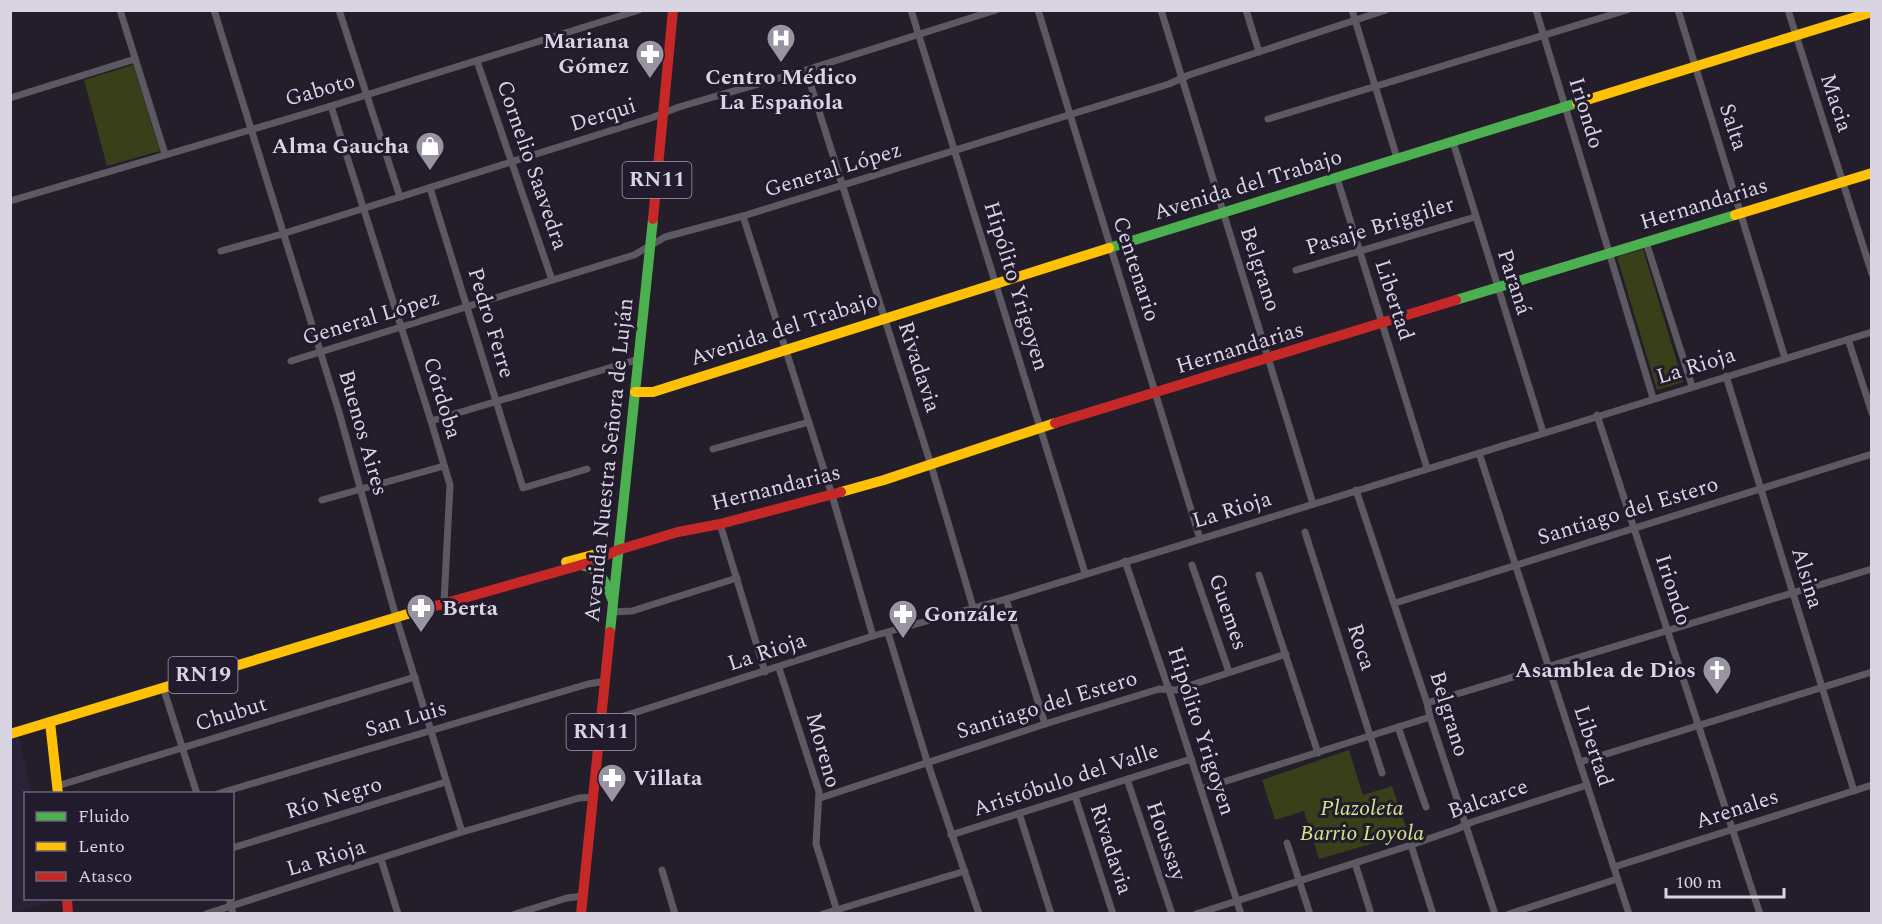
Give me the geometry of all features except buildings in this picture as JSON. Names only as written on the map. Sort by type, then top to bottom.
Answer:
[{"type":"street","points":[[120,10],[165,154]]},
{"type":"street","name":"Buenos Aires","points":[[214,10],[249,129],[321,352],[396,617],[462,832]]},
{"type":"street","points":[[339,10],[400,197]]},
{"type":"street","name":"Gaboto","points":[[10,201],[331,106],[639,10]]},
{"type":"street","name":"Avenida Nuestra Señora de Luján","points":[[581,914],[673,10]]},
{"type":"street","name":"Hipólito Yrigoyen","points":[[911,10],[1085,573]]},
{"type":"street","name":"Derqui","points":[[221,251],[430,188],[679,107],[996,10]]},
{"type":"street","name":"Centenario","points":[[1038,10],[1200,539]]},
{"type":"street","name":"Belgrano","points":[[1161,10],[1313,504]]},
{"type":"street","points":[[1246,10],[1259,52]]},
{"type":"street","points":[[1352,10],[1396,158]]},
{"type":"street","name":"General López","points":[[291,361],[634,255],[665,237],[743,216],[1069,116],[1386,10]]},
{"type":"street","name":"Iriondo","points":[[1536,10],[1653,398]]},
{"type":"street","points":[[1268,119],[1627,10]]},
{"type":"street","name":"Salta","points":[[1678,10],[1785,358]]},
{"type":"street","name":"Macia","points":[[1788,10],[1872,274]]},
{"type":"street","name":"Avenida del Trabajo","points":[[635,392],[652,392],[1396,158],[1872,12]]},
{"type":"street","points":[[10,98],[135,58]]},
{"type":"street","name":"Cornelio Saavedra","points":[[477,61],[552,280]]},
{"type":"street","name":"Rivadavia","points":[[806,70],[931,465],[973,607]]},
{"type":"street","name":"Córdoba","points":[[331,106],[431,421],[450,490],[444,603]]},
{"type":"street","name":"Paraná","points":[[1452,142],[1543,432]]},
{"type":"street","name":"Hernandarias","points":[[618,550],[678,532],[720,524],[832,495],[1040,428],[1872,173]]},
{"type":"street","name":"Libertad","points":[[1337,178],[1427,468]]},
{"type":"street","name":"Pedro Ferre","points":[[430,188],[523,488],[587,469]]},
{"type":"street","points":[[743,216],[832,495],[873,636]]},
{"type":"street","name":"Pasaje Briggiler","points":[[1296,270],[1474,217]]},
{"type":"street","points":[[1646,242],[1692,386]]},
{"type":"street","name":"La Rioja","points":[[602,717],[618,718],[873,636],[1006,599],[1872,332]]},
{"type":"street","points":[[1848,339],[1872,412]]},
{"type":"street","points":[[431,421],[639,359]]},
{"type":"street","name":"Alsina","points":[[1726,376],[1854,791]]},
{"type":"street","name":"Iriondo","points":[[1598,415],[1760,914]]},
{"type":"street","points":[[713,449],[809,422]]},
{"type":"street","name":"Libertad","points":[[1479,453],[1629,914]]},
{"type":"street","name":"Santiago del Estero","points":[[1395,603],[1872,454]]},
{"type":"street","points":[[322,500],[444,466]]},
{"type":"street","name":"Belgrano","points":[[1356,490],[1428,703],[1430,717],[1495,914]]},
{"type":"street","points":[[720,524],[765,672]]},
{"type":"street","name":"Roca","points":[[1305,532],[1382,773]]},
{"type":"street","name":"RN19","points":[[10,734],[396,617],[581,565],[618,550]]},
{"type":"street","name":"RN19","points":[[496,588],[587,555],[618,550]]},
{"type":"street","name":"Hipólito Yrigoyen","points":[[1125,561],[1241,914]]},
{"type":"street","points":[[581,565],[590,565],[602,574],[613,608],[632,611],[737,578]]},
{"type":"street","name":"Guemes","points":[[1192,565],[1229,672]]},
{"type":"street","points":[[1428,703],[1872,569]]},
{"type":"street","points":[[1259,575],[1318,753]]},
{"type":"street","points":[[1006,599],[1045,724]]},
{"type":"street","points":[[888,633],[927,761],[979,914]]},
{"type":"street","name":"Santiago del Estero","points":[[820,798],[1045,724],[1159,689],[1176,690],[1286,654]]},
{"type":"street","name":"Moreno","points":[[779,668],[820,798],[815,837],[837,911]]},
{"type":"street","points":[[1580,762],[1872,672]]},
{"type":"street","name":"Chubut","points":[[58,790],[184,747],[415,677]]},
{"type":"street","name":"San Luis","points":[[223,792],[588,684],[606,681]]},
{"type":"street","points":[[164,687],[196,792]]},
{"type":"street","points":[[1201,789],[1430,717]]},
{"type":"street","points":[[50,722],[58,790]]},
{"type":"street","points":[[1398,727],[1426,807]]},
{"type":"street","name":"Aristóbulo del Valle","points":[[951,835],[1191,759]]},
{"type":"street","name":"Houssay","points":[[1127,779],[1172,914]]},
{"type":"street","name":"Río Negro","points":[[234,847],[446,782]]},
{"type":"street","name":"Balcarce","points":[[1196,914],[1411,845],[1587,785]]},
{"type":"street","name":"Arenales","points":[[1614,867],[1872,785]]},
{"type":"street","name":"Rivadavia","points":[[1075,796],[1113,914]]},
{"type":"street","name":"La Rioja","points":[[206,914],[462,832],[579,798],[594,797]]},
{"type":"street","points":[[1019,813],[1051,914]]},
{"type":"street","points":[[1287,843],[1310,914]]},
{"type":"street","points":[[1411,845],[1433,914]]},
{"type":"street","points":[[381,859],[398,914]]},
{"type":"street","points":[[1355,863],[1371,914]]},
{"type":"street","points":[[662,870],[675,914]]},
{"type":"street","points":[[823,914],[965,871]]},
{"type":"street","points":[[1509,914],[1617,879]]},
{"type":"street","points":[[515,914],[567,898],[583,896]]},
{"type":"shaded area","points":[[18,732],[31,792],[24,792],[24,900],[54,901],[10,913],[10,734]]},
{"type":"green space","points":[[133,65],[160,151],[107,166],[84,80]]},
{"type":"green space","points":[[1643,249],[1683,382],[1657,390],[1617,257]]},
{"type":"green space","name":"Plazoleta Barrio Loyola","points":[[1349,750],[1363,795],[1392,786],[1408,833],[1319,859],[1304,811],[1275,820],[1262,780]]},
{"type":"traffic: fast","points":[[1109,248],[1577,103]]},
{"type":"traffic: fast","points":[[1456,300],[1735,215]]},
{"type":"traffic: fast","points":[[610,632],[653,219]]},
{"type":"traffic: fast","points":[[581,565],[598,573],[612,599]]},
{"type":"traffic: slow","points":[[1577,103],[1872,12]]},
{"type":"traffic: slow","points":[[1735,215],[1872,173]]},
{"type":"traffic: slow","points":[[635,392],[653,392],[1109,248]]},
{"type":"traffic: slow","points":[[841,492],[1055,423]]},
{"type":"traffic: slow","points":[[566,562],[600,553]]},
{"type":"traffic: slow","points":[[10,734],[414,612]]},
{"type":"traffic: slow","points":[[50,722],[58,792]]},
{"type":"traffic: jam","points":[[653,219],[673,10]]},
{"type":"traffic: jam","points":[[1055,423],[1456,300]]},
{"type":"traffic: jam","points":[[618,550],[678,532],[720,524],[841,492]]},
{"type":"traffic: jam","points":[[414,612],[588,563],[618,550]]},
{"type":"traffic: jam","points":[[581,914],[610,632]]},
{"type":"traffic: jam","points":[[67,900],[68,914]]},
{"type":"place","name":"Centro Médico La Española","points":[[781,64]]},
{"type":"place","name":"Mariana Gómez","points":[[650,80]]},
{"type":"place","name":"Alma Gaucha","points":[[430,172]]},
{"type":"place","name":"Berta","points":[[421,634]]},
{"type":"place","name":"González","points":[[903,640]]},
{"type":"place","name":"Asamblea de Dios","points":[[1717,696]]},
{"type":"place","name":"Villata","points":[[612,804]]}]
